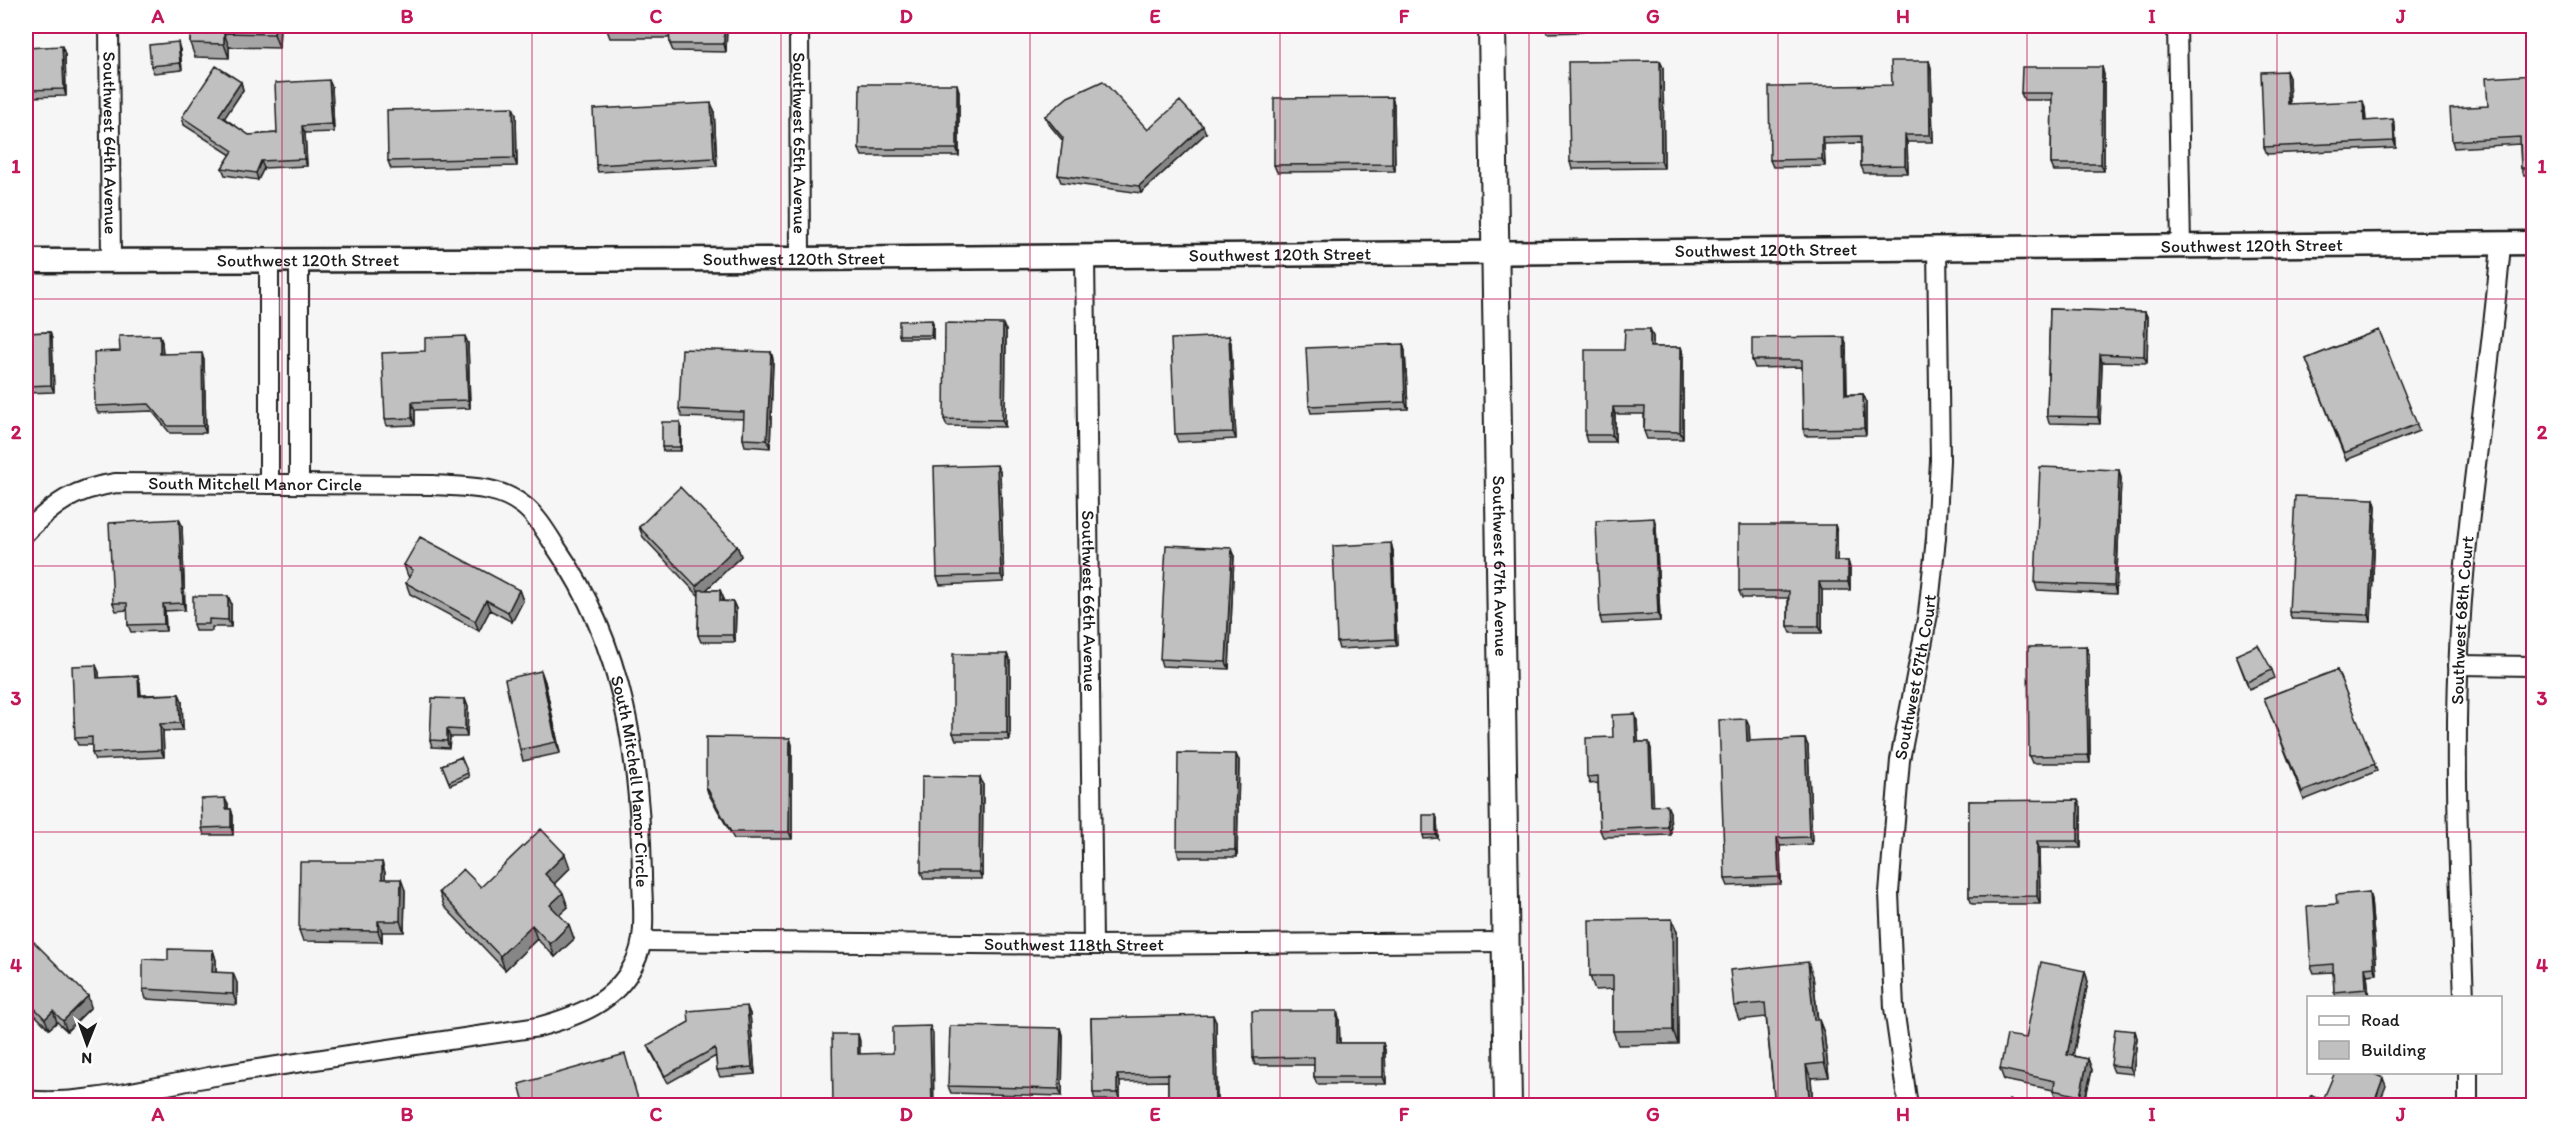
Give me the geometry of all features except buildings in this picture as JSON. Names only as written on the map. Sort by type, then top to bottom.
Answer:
[{"type":"main road","name":"Southwest 67th Avenue","points":[[1492,26],[1508,1106]]},
{"type":"street","name":"Southwest 64th Avenue","points":[[109,26],[111,261]]},
{"type":"street","name":"Southwest 65th Avenue","points":[[799,26],[800,259]]},
{"type":"street","points":[[2177,26],[2181,247]]},
{"type":"street","name":"Southwest 120th Street","points":[[26,261],[800,259],[2534,243]]},
{"type":"street","name":"Southwest 68th Court","points":[[2464,996],[2456,779],[2458,665],[2467,539],[2501,244]]},
{"type":"street","name":"Southwest 67th Court","points":[[1908,1106],[1894,1008],[1889,893],[1900,760],[1928,614],[1936,538],[1940,460],[1937,249]]},
{"type":"street","name":"Southwest 66th Avenue","points":[[1085,256],[1094,945]]},
{"type":"street","points":[[269,261],[269,484]]},
{"type":"street","points":[[299,262],[299,484]]},
{"type":"street","name":"South Mitchell Manor Circle","points":[[26,532],[46,512],[67,496],[89,487],[116,483],[480,488],[506,494],[526,507],[547,534],[595,612],[611,655],[632,735],[641,860],[642,941],[634,964],[620,986],[598,1005],[575,1017],[538,1027],[301,1062],[124,1099],[52,1102],[26,1100]]},
{"type":"street","points":[[2458,665],[2534,666]]},
{"type":"street","name":"Southwest 118th Street","points":[[642,941],[1094,945],[1505,942]]},
{"type":"street","points":[[2468,1074],[2468,1106]]}]
